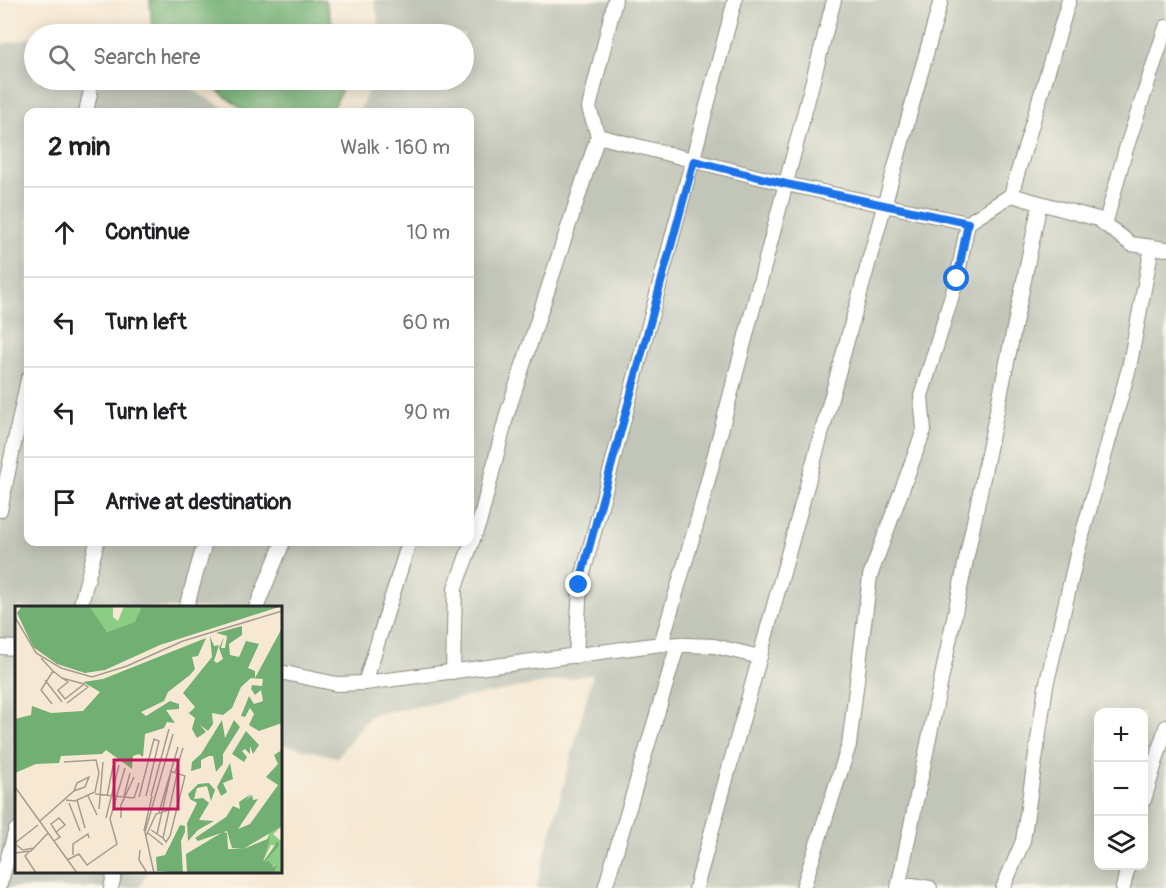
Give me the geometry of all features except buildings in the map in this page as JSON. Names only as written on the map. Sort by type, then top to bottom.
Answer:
[{"type":"lane","points":[[474,536],[507,414],[598,136],[589,108],[615,0]]},
{"type":"lane","points":[[576,656],[579,585],[694,161],[735,0]]},
{"type":"lane","points":[[661,644],[697,522],[834,0]]},
{"type":"lane","points":[[696,888],[941,0]]},
{"type":"lane","points":[[598,136],[786,184],[968,223],[1011,195],[1069,0]]},
{"type":"lane","points":[[1105,225],[1125,153],[1166,27]]},
{"type":"lane","points":[[87,108],[90,94]]},
{"type":"lane","points":[[1011,195],[1098,219],[1131,244],[1166,249]]},
{"type":"lane","points":[[898,888],[1040,203]]},
{"type":"lane","points":[[803,888],[849,745],[870,576],[924,430],[921,396],[957,279],[968,223]]},
{"type":"lane","points":[[1003,888],[1023,842],[1046,687],[1078,550],[1129,368],[1152,247]]},
{"type":"lane","points":[[0,510],[24,398]]},
{"type":"lane","points":[[81,606],[96,546]]},
{"type":"lane","points":[[187,606],[204,546]]},
{"type":"lane","points":[[257,606],[281,546]]},
{"type":"lane","points":[[365,683],[408,546]]},
{"type":"lane","points":[[453,672],[455,588],[470,546]]},
{"type":"lane","points":[[282,672],[337,684],[365,683],[661,644],[714,646],[760,657]]},
{"type":"lane","points":[[605,888],[678,644]]},
{"type":"lane","points":[[0,647],[15,648]]},
{"type":"lane","points":[[1148,784],[1166,727]]},
{"type":"lane","points":[[0,884],[15,833]]},
{"type":"lane","points":[[1123,888],[1127,870]]},
{"type":"lane","points":[[111,888],[115,873]]},
{"type":"lane","points":[[907,888],[912,885],[930,888]]},
{"type":"shaded area","points":[[374,0],[1166,0],[1166,888],[536,888],[593,674],[371,715],[337,757],[282,744],[282,606],[15,606],[15,873],[147,873],[139,888],[0,888],[0,45],[24,39],[24,90],[192,90],[224,108],[24,108],[24,546],[474,546],[474,108],[361,108],[369,90],[474,90],[474,24],[379,24]]},
{"type":"green space","points":[[150,0],[325,0],[333,24],[151,24]]},
{"type":"green space","points":[[216,90],[342,90],[334,108],[241,108]]},
{"type":"route","points":[[579,585],[694,161],[786,184],[968,223],[957,279]]}]
